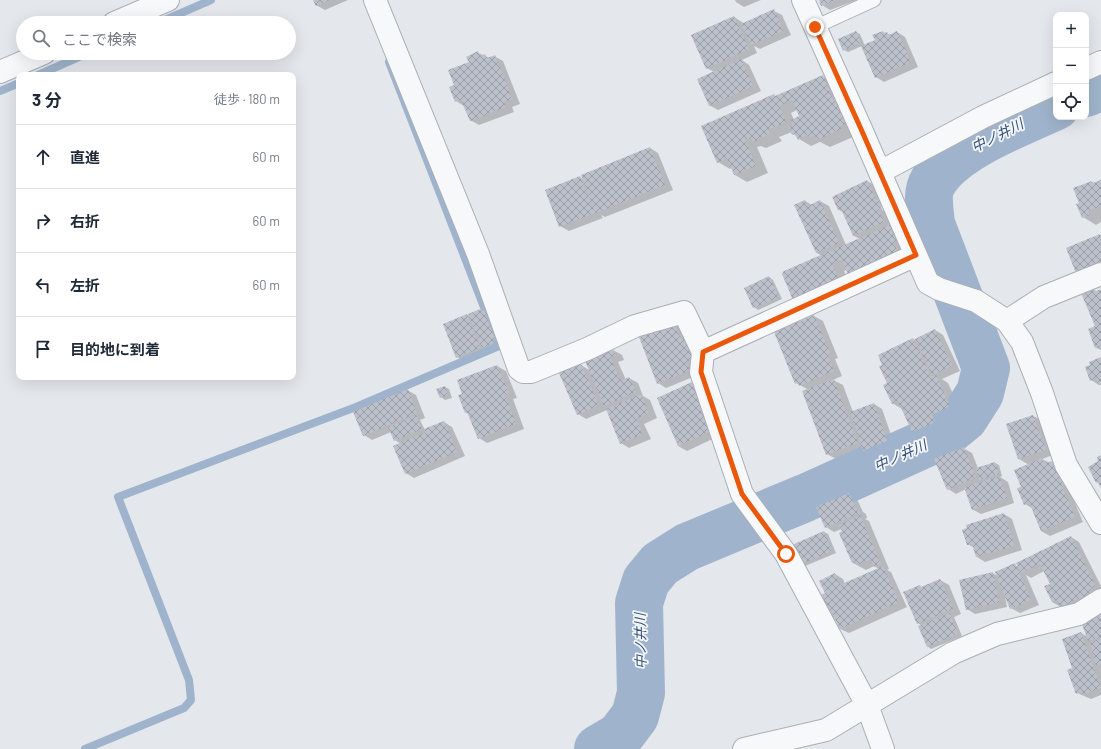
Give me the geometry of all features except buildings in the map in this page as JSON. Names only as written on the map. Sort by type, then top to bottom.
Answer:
[{"type":"street","points":[[130,16],[168,0]]},
{"type":"street","points":[[376,0],[478,254],[519,369],[523,372],[531,372],[587,349],[635,326],[684,312],[703,352],[701,372],[742,494],[786,554],[867,705],[884,749]]},
{"type":"street","points":[[803,0],[928,283],[939,289],[976,302],[1007,321],[1022,342],[1042,393],[1066,465],[1101,523]]},
{"type":"street","points":[[0,72],[28,60]]},
{"type":"street","points":[[1089,68],[1101,62]]},
{"type":"street","points":[[880,172],[983,117],[1054,84]]},
{"type":"street","points":[[703,352],[916,255]]},
{"type":"street","points":[[1007,321],[1044,297],[1101,274]]},
{"type":"street","points":[[744,749],[826,730],[953,653],[997,634],[1079,614],[1101,600]]},
{"type":"lane","points":[[815,27],[874,0]]},
{"type":"waterway","points":[[174,16],[211,0]]},
{"type":"waterway","points":[[45,72],[72,60]]},
{"type":"waterway","points":[[85,749],[184,708],[191,700],[189,680],[118,497],[356,407],[499,346],[389,62]]},
{"type":"waterway","points":[[0,91],[16,84]]},
{"type":"waterway","name":"中ノ井川","points":[[1089,92],[1101,86]]},
{"type":"waterway","name":"中ノ井川","points":[[598,749],[620,736],[635,716],[641,693],[639,603],[646,581],[660,564],[687,547],[805,498],[942,436],[964,418],[980,393],[986,368],[931,224],[929,203],[931,186],[943,169],[971,147],[988,137],[1053,107]]},
{"type":"route","points":[[786,554],[742,494],[701,372],[703,352],[916,255],[815,27]]}]
